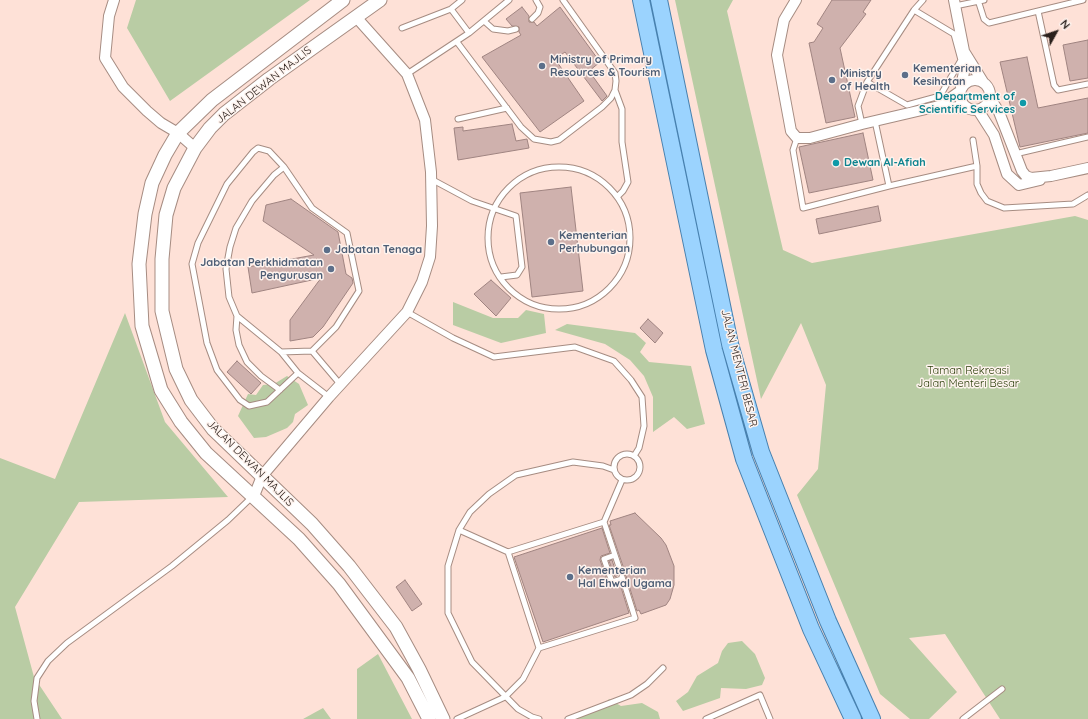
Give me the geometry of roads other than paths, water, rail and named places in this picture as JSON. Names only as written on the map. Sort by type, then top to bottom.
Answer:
[{"type":"main road","points":[[636,0],[646,24]]},
{"type":"main road","name":"JALAN MENTERI BESAR","points":[[641,0],[714,350],[744,459],[811,630],[853,719]]},
{"type":"main road","name":"JALAN MENTERI BESAR","points":[[659,0],[730,344],[761,452],[828,621],[872,719]]},
{"type":"street","points":[[114,0],[109,16],[105,58],[123,87],[156,119],[178,133],[195,148]]},
{"type":"street","name":"JALAN DEWAN MAJLIS","points":[[343,0],[198,113],[178,133],[165,155],[152,184],[145,214],[139,264],[142,326],[161,390],[181,422],[206,453],[299,539],[339,584],[408,678],[429,719]]},
{"type":"street","name":"JALAN DEWAN MAJLIS","points":[[380,0],[264,83],[224,114],[210,128],[195,148],[174,188],[166,215],[162,259],[162,311],[176,369],[191,400],[213,429],[312,524],[349,566],[396,627],[419,669],[443,719]]},
{"type":"street","points":[[796,0],[784,20],[776,55],[791,131],[797,138],[810,138],[875,120],[939,106],[978,110],[984,108],[990,98]]},
{"type":"street","points":[[955,3],[964,51],[965,67],[960,90],[960,99],[966,108]]},
{"type":"street","points":[[254,496],[262,476],[328,397],[407,312],[422,282],[430,257],[432,226],[431,179],[425,120],[407,74],[356,17]]},
{"type":"street","points":[[964,51],[987,86],[990,98],[999,112],[1022,171],[1026,176],[1031,178],[1051,176],[1088,168]]},
{"type":"street","points":[[939,106],[971,80],[983,82]]},
{"type":"street","points":[[978,110],[994,135],[1007,174],[1019,185],[1035,183],[1051,176]]},
{"type":"street","points":[[198,113],[210,128]]},
{"type":"lane","points":[[402,28],[451,8],[462,0]]},
{"type":"lane","points":[[407,74],[470,33],[509,0]]},
{"type":"lane","points":[[532,19],[538,13],[540,7],[536,0]]},
{"type":"lane","points":[[563,0],[615,73],[615,90],[622,109],[622,142],[628,182],[624,191],[617,197]]},
{"type":"lane","points":[[862,124],[858,106],[867,82],[914,10],[923,0]]},
{"type":"lane","points":[[955,3],[980,0],[984,19],[990,22],[1083,0]]},
{"type":"lane","points":[[451,8],[470,33]]},
{"type":"lane","points":[[867,82],[907,105],[940,96],[961,60],[954,34],[914,10]]},
{"type":"lane","points":[[1038,11],[1054,85],[1058,90],[1088,84]]},
{"type":"lane","points":[[484,21],[493,30],[508,31],[516,29]]},
{"type":"lane","points":[[457,42],[521,127],[534,139],[551,142],[559,140],[602,107],[611,98],[615,90]]},
{"type":"lane","points":[[458,119],[507,108]]},
{"type":"lane","points":[[875,120],[889,186]]},
{"type":"lane","points":[[1016,154],[1088,137]]},
{"type":"lane","points":[[797,138],[793,150],[803,208],[889,186],[977,166]]},
{"type":"lane","points":[[973,140],[977,166],[977,184],[981,193],[988,201],[1004,208],[1073,204],[1088,195]]},
{"type":"lane","points":[[281,352],[312,351],[336,327],[359,291],[347,233],[312,208],[284,166],[269,151],[258,148],[227,184],[198,243],[192,264],[207,343],[217,370],[240,400],[249,406],[267,402],[298,373]]},
{"type":"lane","points":[[284,166],[274,175],[252,201],[236,228],[230,247],[227,276],[229,298],[237,316],[281,352],[298,373],[328,397]]},
{"type":"lane","points":[[555,167],[574,168],[592,175],[608,186],[617,197],[628,219],[630,238],[628,257],[620,275],[608,290],[592,301],[567,308],[554,308],[536,304],[518,295],[494,266],[489,247],[489,227],[494,209],[504,192],[519,179],[536,170],[555,167]]},
{"type":"lane","points":[[431,179],[472,201],[516,216],[522,267],[517,275],[502,277]]},
{"type":"lane","points":[[407,312],[453,338],[494,357],[575,347],[614,361],[631,380],[642,397],[644,426],[639,448],[634,456]]},
{"type":"lane","points":[[237,316],[236,330],[239,345],[247,362],[261,376],[280,390]]},
{"type":"lane","points":[[312,351],[340,384]]},
{"type":"lane","points":[[629,454],[634,456],[640,464],[639,473],[632,480],[622,480],[618,478],[614,470],[614,465],[619,457],[629,454]]},
{"type":"lane","points":[[539,719],[532,717],[518,708],[505,697],[472,662],[448,613],[448,566],[459,530],[470,512],[485,498],[516,475],[573,462],[604,466],[614,470]]},
{"type":"lane","points":[[620,570],[604,522],[622,480]]},
{"type":"lane","points":[[37,719],[34,701],[37,678],[48,661],[67,643],[172,566],[228,520],[254,496]]},
{"type":"lane","points":[[459,530],[508,552],[604,522]]},
{"type":"lane","points":[[457,719],[505,697],[523,679],[539,648],[508,552]]},
{"type":"lane","points":[[539,648],[635,618],[622,578],[612,582],[604,559],[615,555]]},
{"type":"lane","points":[[568,719],[631,695],[647,684],[663,668]]},
{"type":"lane","points":[[963,719],[1002,689]]},
{"type":"lane","points":[[706,719],[760,695],[770,719]]},
{"type":"place","name":"Ministry of Primary Resources & Tourism","points":[[542,66]]},
{"type":"place","name":"Kementerian Kesihatan","points":[[905,75]]},
{"type":"place","name":"Ministry of Health","points":[[832,80]]},
{"type":"place","name":"Department of Scientific Services","points":[[1023,103]]},
{"type":"place","name":"Dewan Al-Afiah","points":[[836,163]]},
{"type":"place","name":"Kementerian Perhubungan","points":[[551,242]]},
{"type":"place","name":"Jabatan Tenaga","points":[[327,250]]},
{"type":"place","name":"Jabatan Perkhidmatan Pengurusan","points":[[331,269]]},
{"type":"place","name":"Kementerian Hal Ehwal Ugama","points":[[570,577]]},
{"type":"park label","name":"Taman Rekreasi Jalan Menteri Besar","points":[[968,377]]}]
